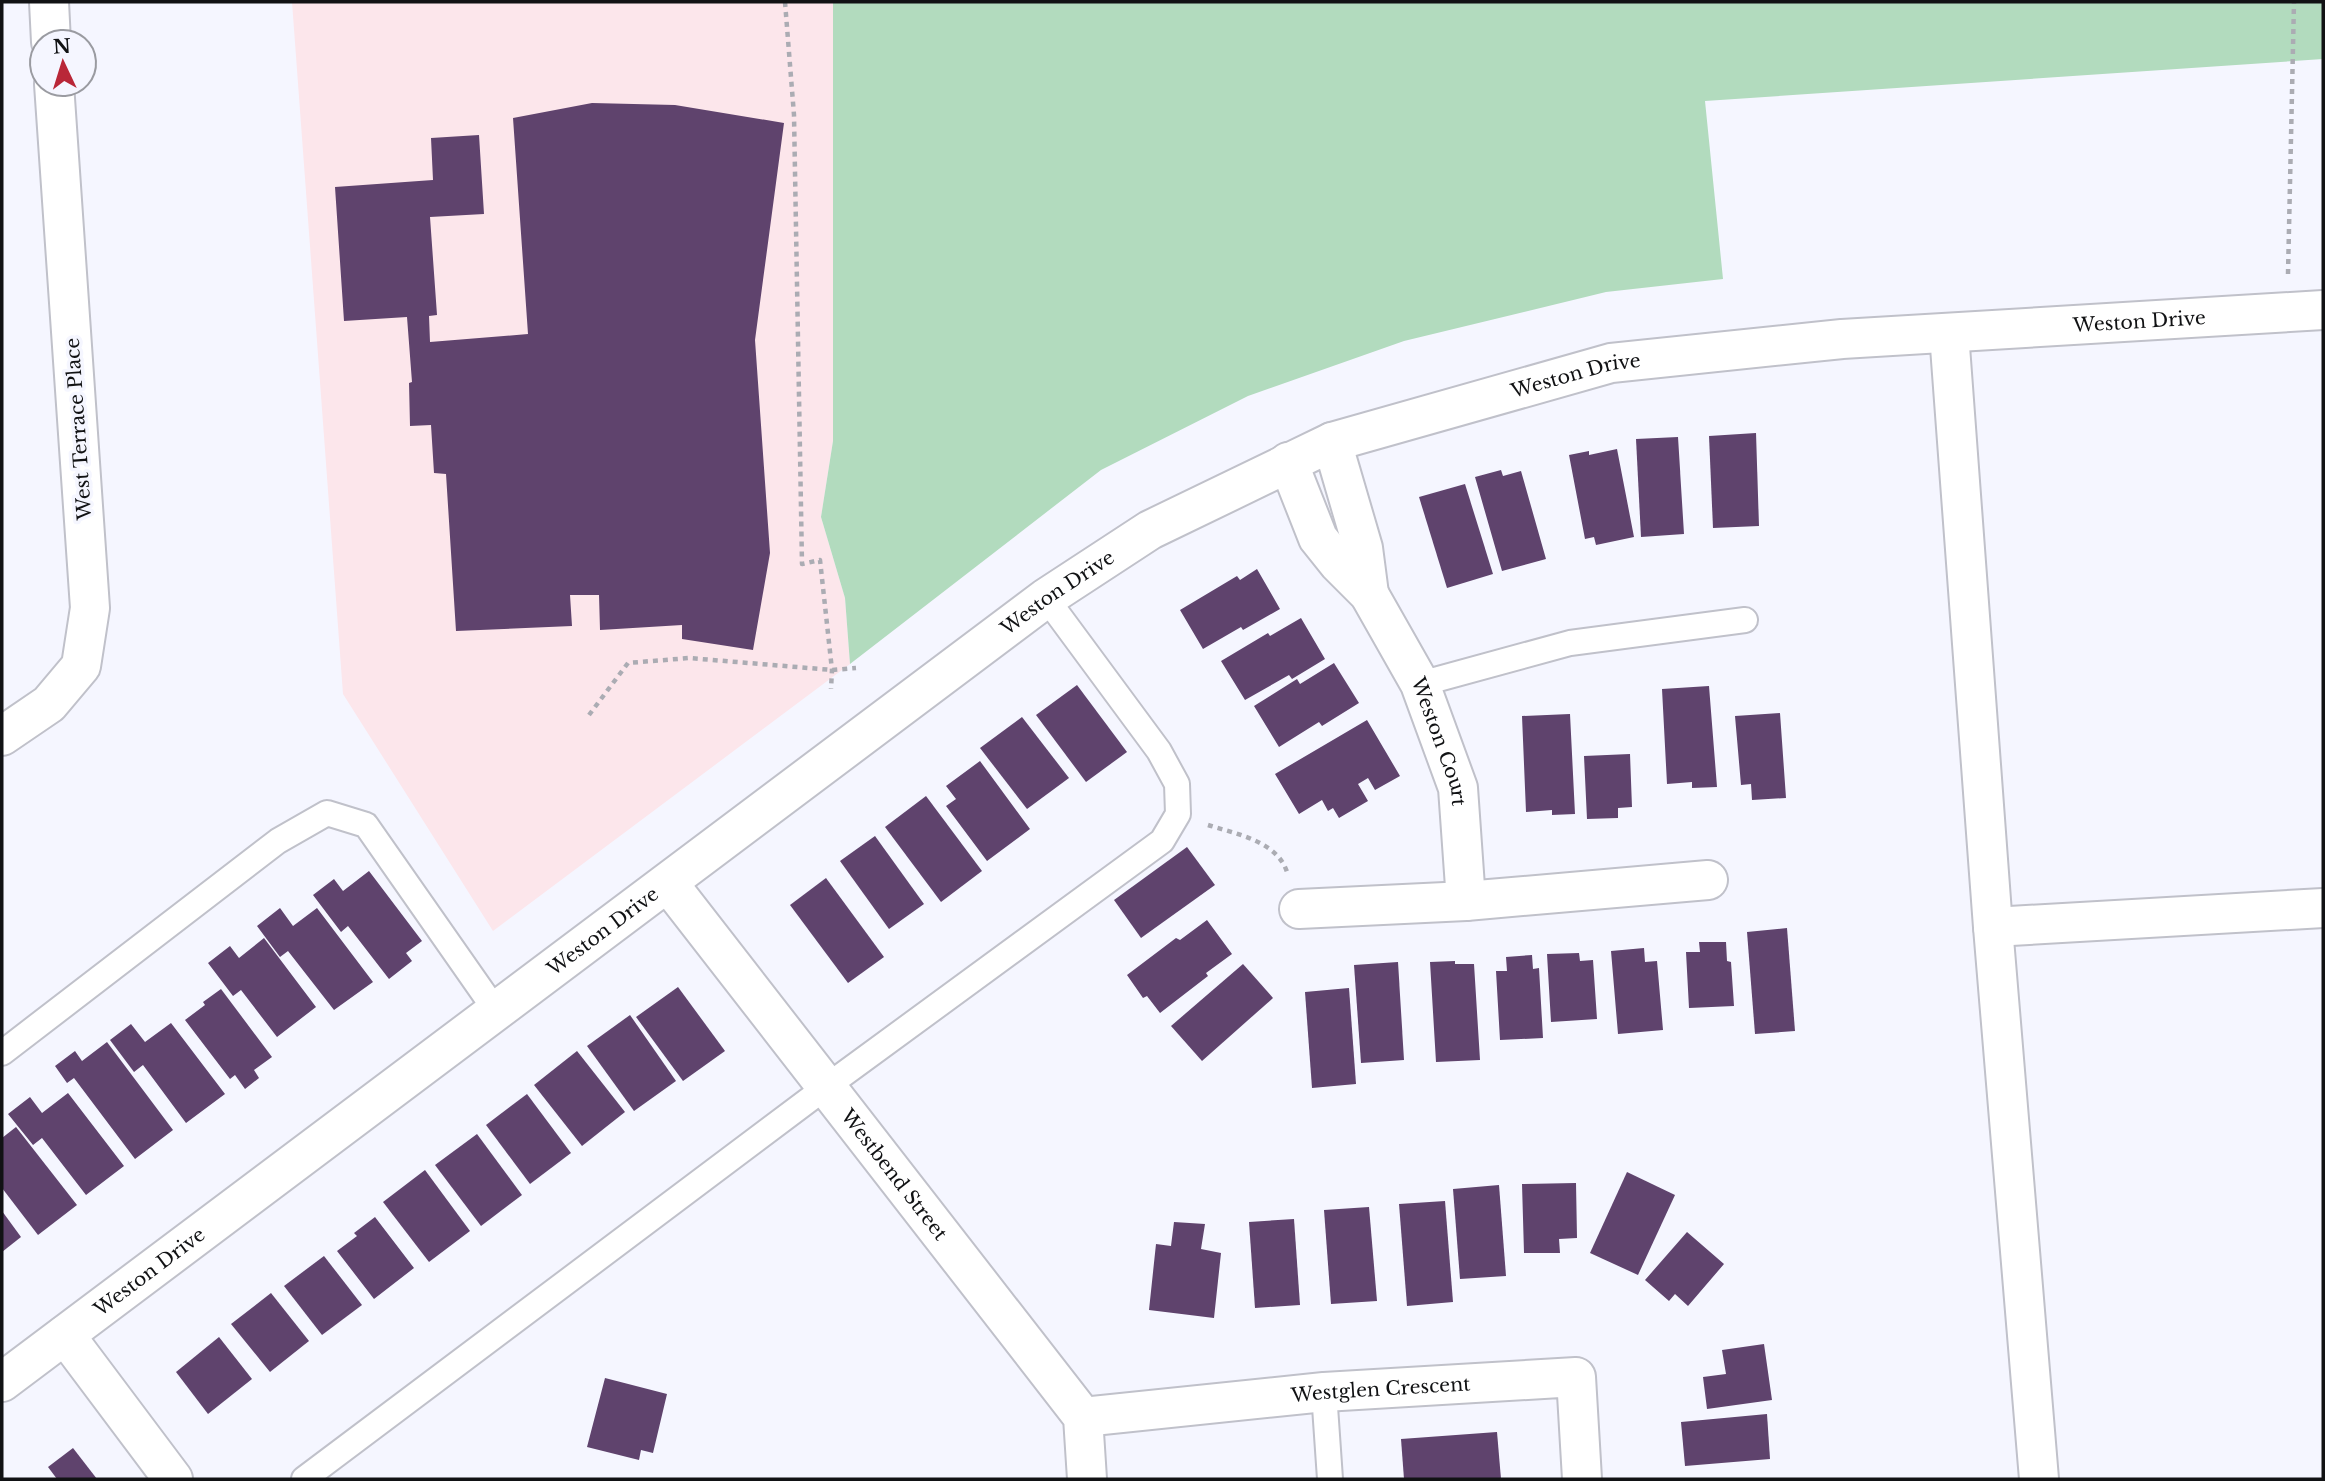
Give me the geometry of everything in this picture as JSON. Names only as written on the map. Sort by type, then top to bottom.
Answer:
[{"type":"street","points":[[49,2],[50,28]]},
{"type":"street","name":"West Terrace Place","points":[[2,736],[49,704],[81,666],[90,608],[55,98]]},
{"type":"street","name":"Weston Drive","points":[[2,1382],[1046,598],[1150,530],[1332,442],[1611,363],[1842,339],[2305,311]]},
{"type":"street","points":[[1949,332],[1993,927],[2039,1479]]},
{"type":"street","name":"Weston Court","points":[[1332,442],[1363,548],[1369,594]]},
{"type":"street","name":"Weston Court","points":[[1289,462],[1318,538],[1369,594],[1420,684],[1458,788],[1466,901]]},
{"type":"street","points":[[1299,909],[1466,901],[1708,880]]},
{"type":"street","name":"Westbend Street","points":[[668,883],[1083,1417]]},
{"type":"street","points":[[1993,927],[2323,908]]},
{"type":"street","points":[[65,1335],[173,1479]]},
{"type":"street","name":"Westglen Crescent","points":[[1083,1417],[1324,1392],[1576,1377],[1582,1479]]},
{"type":"street","points":[[1083,1417],[1087,1479]]},
{"type":"lane","points":[[304,1479],[826,1087],[1162,841],[1178,814],[1177,784],[1159,751],[1046,598]]},
{"type":"lane","points":[[1420,684],[1570,643],[1745,620]]},
{"type":"lane","points":[[2,1053],[278,841],[327,814],[366,825],[496,1011]]},
{"type":"lane","points":[[1324,1392],[1330,1479]]},
{"type":"path","points":[[785,2],[794,115],[802,564],[820,560],[832,670],[831,689]]},
{"type":"path","points":[[2294,2],[2305,311]]},
{"type":"path","points":[[589,716],[628,663],[699,658],[832,670],[856,668]]},
{"type":"path","points":[[1178,814],[1258,842],[1282,858],[1299,909]]},
{"type":"shaded area","points":[[292,2],[833,2],[833,441],[821,517],[845,598],[850,664],[493,931],[343,694]]},
{"type":"green space","points":[[833,2],[2323,2],[2323,59],[1705,101],[1723,279],[1606,292],[1404,341],[1248,396],[1101,470],[850,664],[845,598],[821,517],[833,441]]},
{"type":"building","points":[[592,103],[675,105],[784,123],[755,340],[770,553],[753,650],[682,639],[682,625],[600,630],[599,595],[570,595],[572,626],[456,631],[446,474],[434,473],[431,425],[410,426],[409,383],[412,382],[407,317],[344,321],[335,187],[433,180],[431,138],[479,135],[484,214],[430,217],[437,315],[429,316],[430,342],[528,334],[513,118]]},
{"type":"building","points":[[1756,433],[1759,526],[1713,528],[1709,436]]},
{"type":"building","points":[[1678,437],[1684,534],[1641,537],[1636,439]]},
{"type":"building","points":[[1617,449],[1634,537],[1596,545],[1594,537],[1585,539],[1569,455],[1589,451],[1589,455]]},
{"type":"building","points":[[1501,470],[1503,476],[1521,471],[1546,559],[1502,571],[1475,477]]},
{"type":"building","points":[[1465,484],[1493,574],[1447,588],[1419,497]]},
{"type":"building","points":[[1257,569],[1280,609],[1203,649],[1180,610],[1237,576],[1240,580]]},
{"type":"building","points":[[1301,618],[1325,659],[1292,679],[1289,675],[1245,700],[1221,661],[1268,633],[1270,636]]},
{"type":"building","points":[[1334,663],[1359,703],[1322,726],[1319,722],[1279,747],[1254,706],[1297,679],[1300,684]]},
{"type":"building","points":[[1077,685],[1127,752],[1086,782],[1036,715]]},
{"type":"building","points":[[1709,686],[1717,787],[1692,788],[1692,782],[1667,784],[1662,689]]},
{"type":"building","points":[[1780,713],[1786,798],[1752,800],[1751,784],[1741,785],[1735,716]]},
{"type":"building","points":[[1570,714],[1575,814],[1552,815],[1552,810],[1526,812],[1522,716]]},
{"type":"building","points":[[1022,717],[1069,778],[1027,809],[980,748]]},
{"type":"building","points":[[1367,720],[1400,776],[1375,790],[1368,778],[1358,784],[1368,801],[1339,818],[1333,808],[1328,811],[1322,800],[1299,814],[1275,774]]},
{"type":"building","points":[[1630,754],[1632,807],[1618,808],[1618,818],[1587,819],[1584,756]]},
{"type":"building","points":[[980,761],[1030,829],[987,861],[946,806],[956,799],[946,786]]},
{"type":"building","points":[[926,796],[982,871],[941,902],[885,827]]},
{"type":"building","points":[[875,836],[924,904],[889,929],[840,861]]},
{"type":"building","points":[[1187,847],[1215,885],[1141,938],[1114,900]]},
{"type":"building","points":[[369,871],[422,941],[406,953],[412,961],[389,979],[348,926],[341,932],[313,895],[334,879],[343,891]]},
{"type":"building","points":[[826,878],[884,957],[848,983],[790,905]]},
{"type":"building","points":[[280,908],[293,926],[317,908],[373,982],[334,1010],[288,951],[280,957],[257,926]]},
{"type":"building","points":[[1207,920],[1232,954],[1160,1013],[1147,996],[1143,998],[1127,975],[1176,938],[1180,940]]},
{"type":"building","points":[[1787,928],[1795,1031],[1755,1034],[1747,932]]},
{"type":"building","points":[[264,938],[316,1007],[277,1037],[241,990],[233,996],[208,963],[230,946],[239,958]]},
{"type":"building","points":[[1699,942],[1726,942],[1727,961],[1731,962],[1734,1006],[1689,1008],[1686,952],[1700,952]]},
{"type":"building","points":[[1644,948],[1645,962],[1657,961],[1663,1030],[1618,1034],[1611,951]]},
{"type":"building","points":[[1579,953],[1580,961],[1593,960],[1597,1019],[1551,1022],[1547,954]]},
{"type":"building","points":[[1532,955],[1533,969],[1539,968],[1543,1038],[1500,1040],[1496,971],[1507,971],[1506,957]]},
{"type":"building","points":[[1455,961],[1455,964],[1474,964],[1480,1060],[1436,1062],[1430,962]]},
{"type":"building","points":[[1398,962],[1404,1060],[1361,1063],[1354,965]]},
{"type":"building","points":[[1243,964],[1273,998],[1202,1061],[1171,1026]]},
{"type":"building","points":[[678,987],[725,1051],[683,1081],[636,1017]]},
{"type":"building","points":[[1349,988],[1356,1084],[1312,1088],[1305,992]]},
{"type":"building","points":[[221,989],[272,1057],[254,1070],[259,1078],[245,1089],[235,1075],[230,1079],[185,1020]]},
{"type":"building","points":[[630,1015],[676,1081],[634,1111],[587,1046]]},
{"type":"building","points":[[171,1023],[225,1094],[186,1123],[143,1065],[134,1072],[110,1040],[131,1024],[145,1042]]},
{"type":"building","points":[[107,1042],[173,1130],[135,1159],[74,1078],[67,1083],[55,1066],[75,1051],[82,1061]]},
{"type":"building","points":[[577,1051],[625,1112],[582,1146],[534,1085]]},
{"type":"building","points":[[68,1093],[124,1166],[86,1195],[42,1138],[33,1145],[8,1114],[30,1097],[42,1113]]},
{"type":"building","points":[[527,1094],[571,1153],[530,1184],[486,1125]]},
{"type":"building","points":[[16,1127],[77,1205],[38,1235],[2,1188],[2,1138]]},
{"type":"building","points":[[477,1134],[522,1195],[481,1226],[435,1165]]},
{"type":"building","points":[[425,1170],[470,1231],[429,1262],[383,1202]]},
{"type":"building","points":[[1627,1172],[1675,1195],[1638,1275],[1590,1253]]},
{"type":"building","points":[[1576,1183],[1577,1238],[1559,1239],[1560,1253],[1524,1253],[1522,1184]]},
{"type":"building","points":[[1499,1185],[1506,1276],[1460,1279],[1453,1189]]},
{"type":"building","points":[[1445,1201],[1453,1302],[1407,1306],[1399,1204]]},
{"type":"building","points":[[1369,1207],[1377,1301],[1331,1304],[1324,1210]]},
{"type":"building","points":[[2,1211],[21,1237],[2,1252]]},
{"type":"building","points":[[375,1217],[414,1268],[374,1299],[337,1251],[357,1236],[354,1233]]},
{"type":"building","points":[[1294,1219],[1300,1305],[1255,1308],[1249,1222]]},
{"type":"building","points":[[1174,1222],[1205,1224],[1201,1249],[1221,1253],[1214,1318],[1149,1310],[1156,1244],[1171,1246]]},
{"type":"building","points":[[1687,1232],[1724,1264],[1688,1306],[1675,1294],[1669,1301],[1645,1280]]},
{"type":"building","points":[[324,1256],[362,1305],[322,1335],[284,1286]]},
{"type":"building","points":[[271,1293],[309,1341],[270,1372],[231,1324]]},
{"type":"building","points":[[219,1337],[252,1379],[208,1414],[176,1372]]},
{"type":"building","points":[[1764,1344],[1772,1400],[1707,1409],[1703,1377],[1726,1374],[1722,1350]]},
{"type":"building","points":[[605,1378],[667,1394],[653,1453],[641,1450],[639,1460],[587,1447]]},
{"type":"building","points":[[1767,1414],[1770,1459],[1685,1466],[1681,1422]]},
{"type":"building","points":[[1497,1432],[1501,1479],[1404,1479],[1401,1439]]},
{"type":"building","points":[[73,1448],[97,1479],[57,1479],[48,1467]]}]
